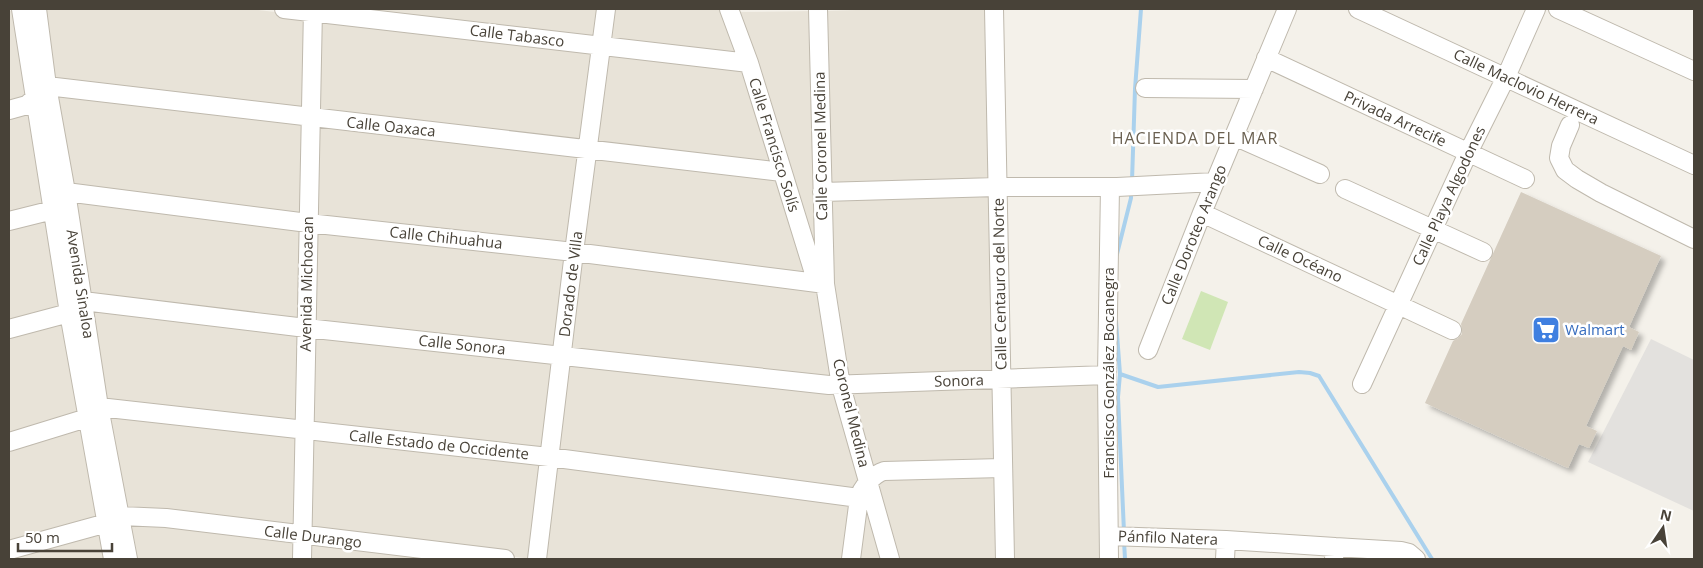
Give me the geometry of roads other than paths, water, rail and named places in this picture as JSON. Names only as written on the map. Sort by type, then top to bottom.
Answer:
[{"type":"street","name":"Avenida Sinaloa","points":[[21,9],[69,312],[93,412],[114,520],[128,559]]},
{"type":"street","name":"Avenida Sinaloa","points":[[37,9],[83,301],[93,412]]},
{"type":"street","name":"Calle Tabasco","points":[[284,9],[313,10],[749,63]]},
{"type":"street","name":"Dorado de Villa","points":[[538,559],[574,252],[606,9]]},
{"type":"street","name":"Calle Francisco Solís","points":[[730,9],[749,63],[782,172],[821,283]]},
{"type":"street","name":"Calle Coronel Medina","points":[[818,9],[822,192],[821,283]]},
{"type":"street","name":"Calle Centauro del Norte","points":[[994,9],[1005,559]]},
{"type":"street","name":"Calle Doroteo Arango","points":[[1148,350],[1202,213],[1287,9]]},
{"type":"street","name":"Calle Maclovio Herrera","points":[[1358,9],[1694,164]]},
{"type":"street","name":"Calle Playa Algodones","points":[[1362,384],[1536,9]]},
{"type":"street","points":[[1558,9],[1694,70]]},
{"type":"street","name":"Avenida Michoacan","points":[[302,559],[313,10]]},
{"type":"street","name":"Privada Arrecife","points":[[1266,58],[1525,179]]},
{"type":"street","points":[[9,110],[27,105],[48,86]]},
{"type":"street","name":"Calle Oaxaca","points":[[48,86],[782,172]]},
{"type":"street","points":[[1145,88],[1254,89]]},
{"type":"street","points":[[1570,125],[1561,146],[1559,158],[1565,170],[1601,193],[1694,239]]},
{"type":"street","points":[[1234,136],[1320,174]]},
{"type":"street","points":[[822,192],[1120,186],[1215,182]]},
{"type":"street","name":"Francisco González Bocanegra","points":[[1109,559],[1120,536],[1107,375],[1120,186]]},
{"type":"street","points":[[1345,189],[1483,252]]},
{"type":"street","name":"Calle Chihuahua","points":[[66,192],[308,223],[574,252],[821,283]]},
{"type":"street","points":[[9,221],[53,210]]},
{"type":"street","name":"Calle Océano","points":[[1202,213],[1452,330]]},
{"type":"street","name":"Coronel Medina","points":[[821,283],[864,491]]},
{"type":"street","name":"Calle Sonora","points":[[83,301],[306,328],[841,386]]},
{"type":"street","points":[[9,330],[69,312]]},
{"type":"street","name":"Sonora","points":[[841,386],[1107,375]]},
{"type":"street","name":"Calle Estado de Occidente","points":[[9,442],[93,412],[306,430],[864,491]]},
{"type":"street","points":[[851,559],[864,491],[876,474],[884,471],[1002,468]]},
{"type":"street","points":[[864,491],[890,559]]},
{"type":"street","name":"Calle Durango","points":[[9,550],[114,520],[166,518],[504,559]]},
{"type":"street","name":"Avenida Sinaloa","points":[[113,559],[114,520]]},
{"type":"street","name":"Pánfilo Natera","points":[[1120,536],[1226,540],[1335,553],[1401,551],[1413,556]]},
{"type":"street","name":"Pánfilo Natera","points":[[1225,559],[1226,540]]},
{"type":"waterway","points":[[1132,181],[1135,89],[1141,9]]},
{"type":"waterway","points":[[1117,254],[1131,198],[1131,191]]},
{"type":"waterway","points":[[1116,321],[1120,374],[1158,387],[1299,372],[1319,376],[1432,559]]},
{"type":"waterway","points":[[1120,374],[1118,397],[1124,532]]},
{"type":"waterway","points":[[1124,541],[1125,559]]},
{"type":"place","name":"Walmart","points":[[1546,330]]},
{"type":"district","name":"HACIENDA DEL MAR","points":[[1195,138]]}]
